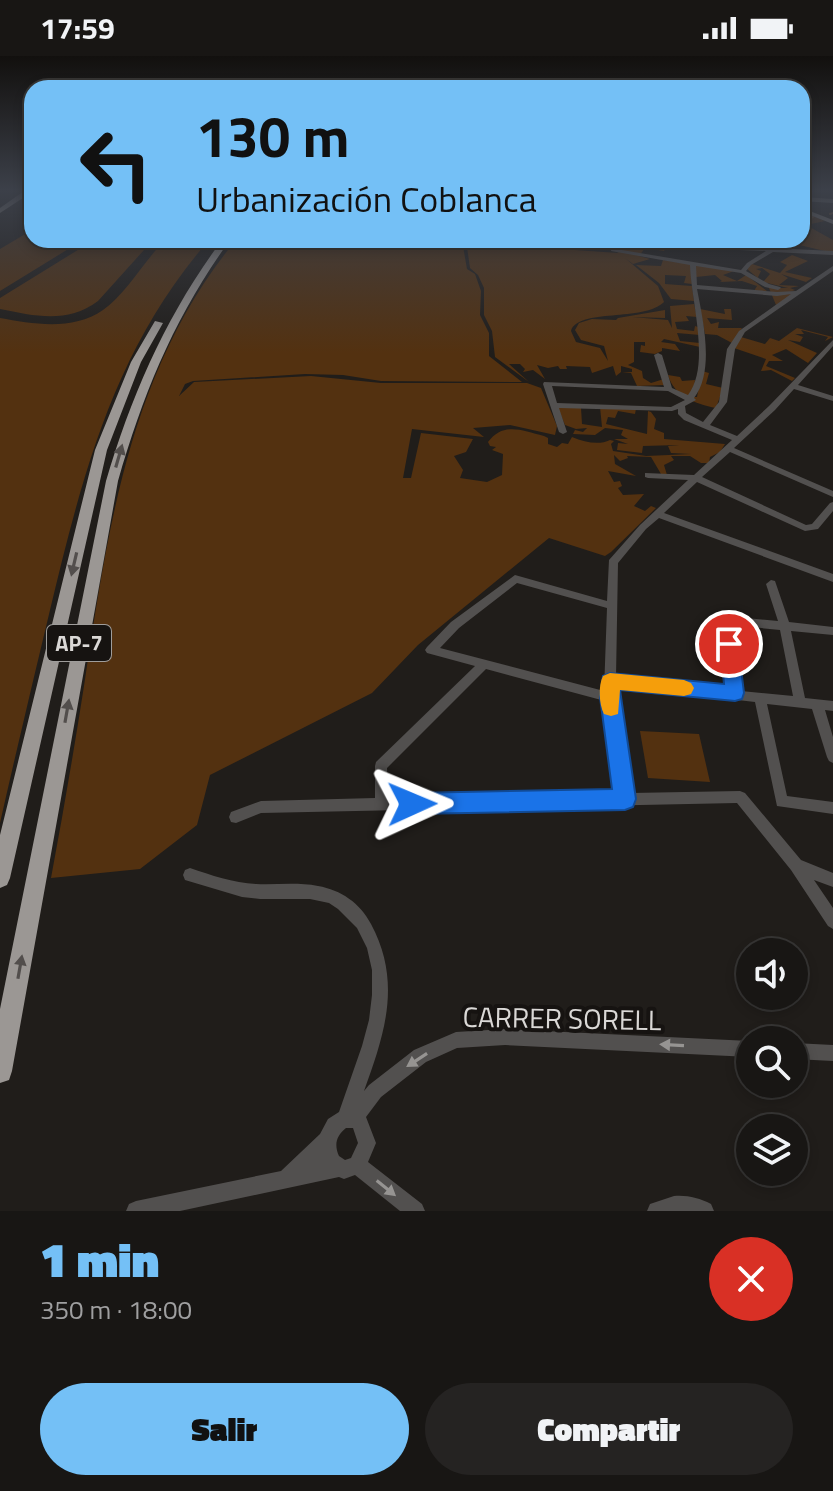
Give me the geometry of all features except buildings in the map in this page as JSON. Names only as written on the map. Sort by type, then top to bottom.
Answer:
[{"type":"highway","name":"AP-7","points":[[0,878],[101,450],[136,362],[175,294],[210,248]]},
{"type":"highway","name":"AP-7","points":[[0,1071],[112,481],[132,411],[154,355],[185,296],[220,248]]},
{"type":"street","points":[[614,248],[743,272],[768,290],[773,309]]},
{"type":"street","points":[[722,248],[833,253]]},
{"type":"street","points":[[743,272],[749,264],[772,251]]},
{"type":"street","points":[[553,405],[682,407],[692,400],[703,352],[693,264]]},
{"type":"street","points":[[705,425],[723,402],[734,344],[742,331],[833,268]]},
{"type":"street","points":[[694,287],[801,290]]},
{"type":"street","points":[[625,799],[610,697],[613,562],[657,514],[794,386],[833,342]]},
{"type":"street","points":[[658,355],[669,389]]},
{"type":"street","points":[[563,432],[545,385],[550,383],[669,389],[692,400]]},
{"type":"street","points":[[794,386],[833,399]]},
{"type":"street","points":[[682,407],[682,414],[687,418],[737,439]]},
{"type":"street","points":[[728,448],[833,494]]},
{"type":"street","points":[[648,475],[697,478],[805,528],[815,527],[833,505]]},
{"type":"street","points":[[657,514],[833,578]]},
{"type":"street","points":[[610,697],[431,650],[455,625],[515,579],[612,606]]},
{"type":"street","points":[[771,584],[785,626],[800,703]]},
{"type":"street","points":[[735,693],[726,620],[833,631]]},
{"type":"street","points":[[382,804],[381,766],[484,664]]},
{"type":"street","points":[[610,681],[833,706]]},
{"type":"street","points":[[760,699],[782,802],[833,808]]},
{"type":"street","points":[[817,705],[833,757]]},
{"type":"street","points":[[236,817],[261,807],[740,797],[796,865],[833,921]]},
{"type":"street","points":[[796,865],[833,880]]},
{"type":"street","points":[[190,875],[250,891],[302,891],[329,896],[344,903],[364,927],[379,960],[380,992],[369,1049],[350,1118]]},
{"type":"street","name":"CARRER SORELL","points":[[350,1118],[375,1091],[409,1065],[456,1040],[505,1037],[736,1048]]},
{"type":"street","points":[[808,1052],[833,1053]]},
{"type":"street","points":[[284,1180],[327,1140],[334,1125],[350,1118]]},
{"type":"street","points":[[136,1211],[348,1166],[367,1143],[363,1127],[350,1118]]},
{"type":"street","points":[[327,1140],[328,1157],[348,1166],[415,1211]]},
{"type":"street","points":[[657,1211],[664,1207],[696,1206],[704,1211]]},
{"type":"shaded area","points":[[7,245],[70,248],[0,291],[0,249]]},
{"type":"shaded area","points":[[810,245],[833,245],[833,253],[810,248]]},
{"type":"shaded area","points":[[81,248],[146,248],[98,301],[75,313],[50,316],[0,309],[0,298]]},
{"type":"shaded area","points":[[157,248],[203,248],[176,282],[149,325],[106,414],[62,559],[0,823],[0,318],[53,324],[79,321],[103,310],[119,296]]},
{"type":"shaded area","points":[[230,248],[463,248],[467,269],[475,274],[481,291],[480,315],[489,333],[489,356],[522,382],[381,381],[343,375],[305,374],[193,381],[185,384],[179,396],[194,382],[311,376],[381,383],[527,383],[541,388],[557,426],[555,435],[510,425],[473,428],[484,437],[412,429],[403,478],[411,478],[421,433],[473,439],[466,452],[454,456],[463,470],[460,478],[487,482],[502,475],[503,454],[492,450],[496,447],[488,442],[500,432],[513,429],[544,436],[548,438],[548,444],[557,447],[562,443],[568,444],[572,437],[592,443],[614,441],[611,444],[613,451],[646,456],[691,454],[671,453],[668,446],[679,445],[643,446],[642,453],[617,450],[618,443],[628,444],[614,439],[628,439],[621,435],[623,430],[605,428],[595,435],[573,434],[575,430],[583,432],[587,428],[576,429],[565,425],[558,408],[581,408],[582,424],[602,427],[600,407],[636,409],[635,414],[618,411],[615,418],[608,417],[606,424],[647,434],[648,411],[656,419],[654,429],[664,433],[664,439],[725,444],[720,452],[710,457],[709,463],[701,463],[690,456],[671,456],[674,460],[664,465],[667,475],[661,474],[651,457],[627,456],[620,461],[614,455],[615,464],[636,476],[608,471],[614,482],[620,481],[622,486],[618,488],[623,495],[644,494],[634,506],[645,511],[651,506],[656,508],[611,552],[605,556],[549,538],[418,645],[372,693],[210,775],[197,825],[140,869],[51,878],[103,568],[129,452],[171,341],[200,289]]},
{"type":"shaded area","points":[[467,248],[546,248],[618,253],[615,248],[645,248],[639,256],[650,259],[633,264],[625,258],[658,286],[664,302],[642,312],[598,317],[586,320],[576,324],[571,331],[576,342],[600,348],[608,361],[604,346],[581,340],[575,330],[579,323],[592,319],[616,320],[665,310],[665,318],[632,317],[668,320],[672,328],[670,306],[694,304],[697,317],[686,316],[689,321],[675,322],[677,329],[694,331],[695,326],[698,327],[700,335],[677,333],[680,341],[700,343],[700,347],[664,339],[661,342],[675,344],[680,351],[662,348],[655,354],[640,352],[645,342],[634,342],[634,362],[628,365],[642,371],[643,378],[651,383],[664,379],[665,385],[637,386],[631,373],[622,372],[632,372],[632,369],[621,366],[621,372],[616,376],[613,366],[592,373],[590,367],[566,366],[567,369],[560,369],[558,366],[548,368],[537,365],[545,379],[533,370],[523,372],[525,369],[520,364],[509,364],[529,382],[495,357],[492,331],[484,315],[484,288],[478,275],[470,268]]},
{"type":"shaded area","points":[[792,255],[808,261],[785,272],[812,278],[806,282],[781,274],[788,278],[779,285],[799,286],[790,288],[795,290],[790,292],[793,295],[776,305],[769,288],[788,288],[763,282],[770,274],[762,268],[756,269],[761,271],[760,280],[746,268],[752,264],[780,273],[787,265],[780,262]]},
{"type":"shaded area","points":[[663,260],[734,271],[723,275],[737,281],[746,275],[767,291],[754,291],[757,286],[742,281],[720,282],[715,275],[696,277],[695,270],[691,271],[692,284],[684,283],[686,276],[665,275],[665,284],[692,286],[694,301],[671,299],[659,283],[636,265],[661,266]]},
{"type":"shaded area","points":[[700,309],[725,314],[724,309],[731,309],[732,320],[707,318],[711,324],[719,322],[718,328],[742,328],[732,343],[717,335],[705,334]]},
{"type":"shaded area","points":[[797,328],[833,337],[825,341],[828,337],[801,330],[804,334],[795,334],[803,337],[800,342],[788,340],[817,353],[808,363],[786,349],[772,355],[783,361],[769,361],[766,366],[795,378],[792,381],[771,370],[761,371],[766,359],[734,348],[741,337],[765,344],[770,338],[779,341]]},
{"type":"shaded area","points":[[702,371],[709,373],[706,384],[723,388],[716,408],[680,394],[668,375],[680,377],[682,381],[695,380],[693,397],[697,397]]},
{"type":"shaded area","points":[[640,731],[699,734],[710,782],[648,778]]},
{"type":"slow traffic","points":[[611,708],[610,681],[684,688]]},
{"type":"route","points":[[412,804],[625,799],[610,681],[735,693],[729,644]]}]
